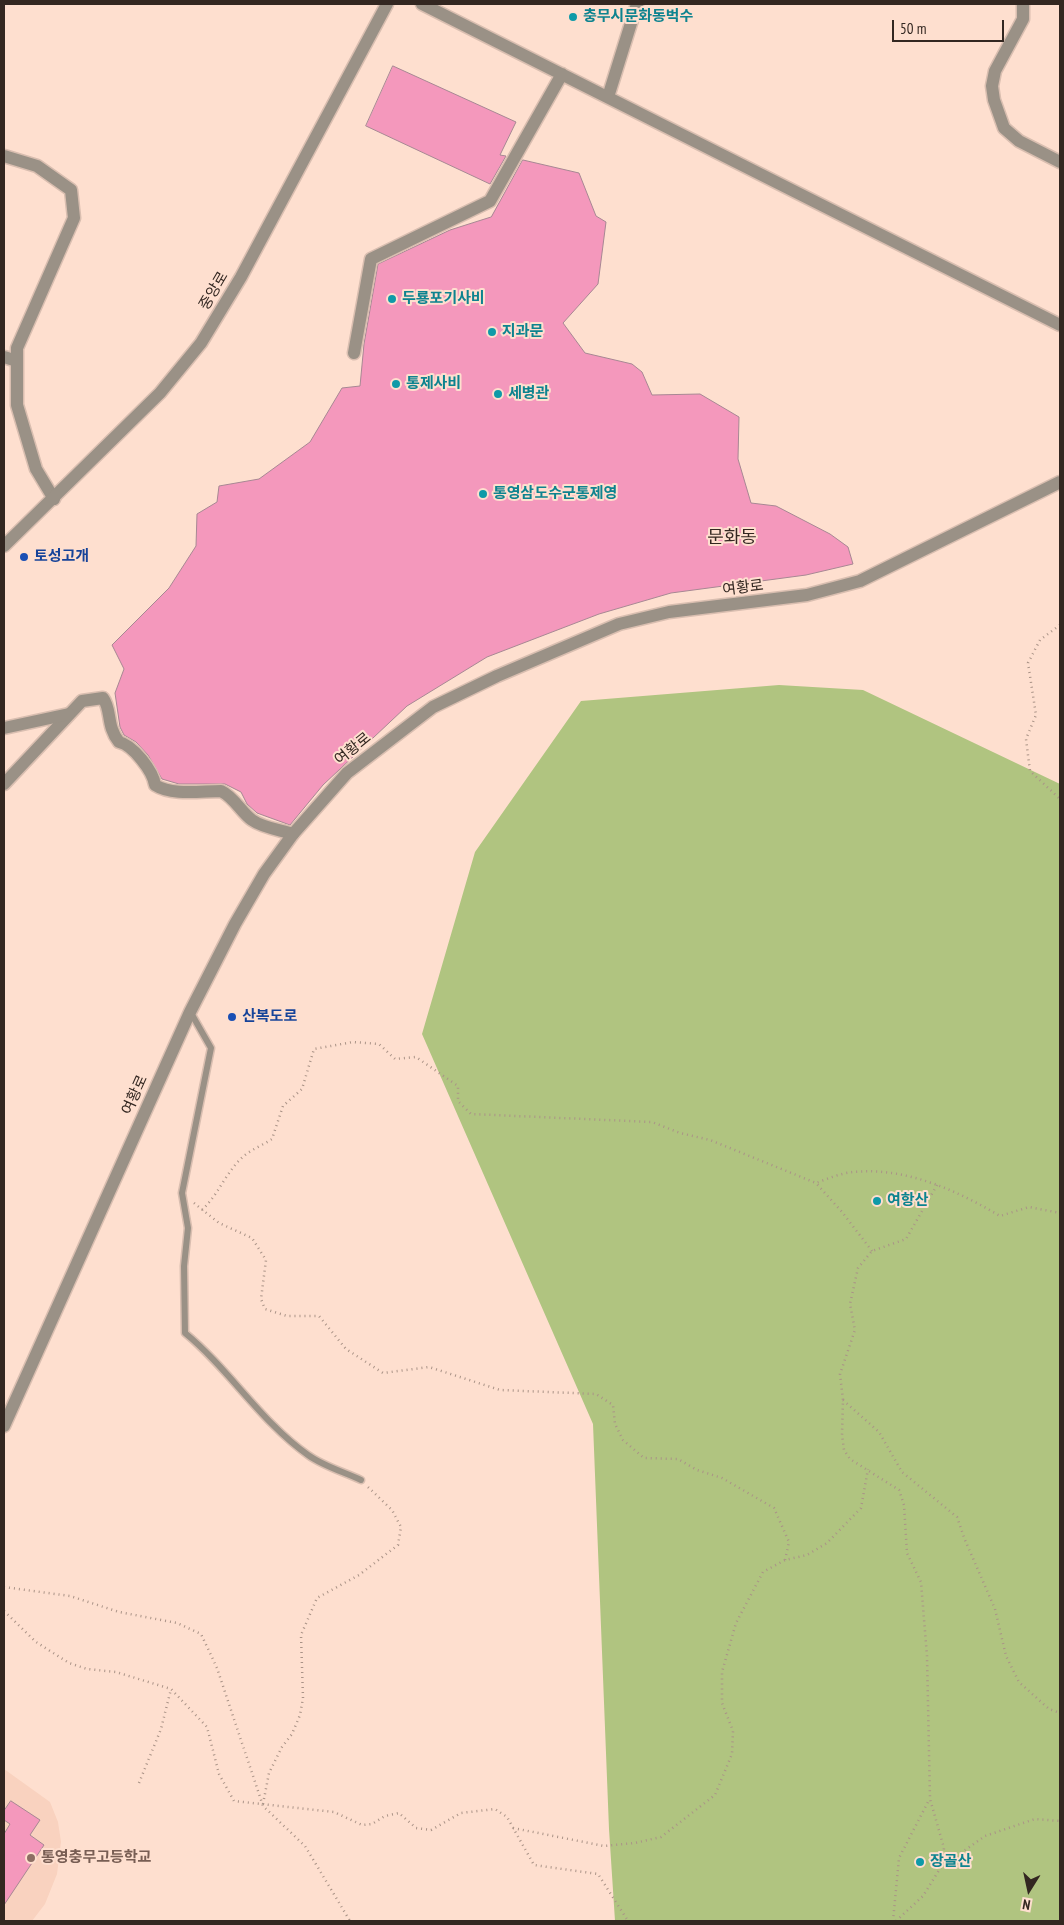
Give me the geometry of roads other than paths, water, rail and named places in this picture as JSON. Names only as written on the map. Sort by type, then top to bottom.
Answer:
[{"type":"street","name":"중앙로","points":[[4,546],[160,393],[201,343],[237,284],[387,4]]},
{"type":"street","points":[[422,4],[1060,325]]},
{"type":"street","points":[[608,97],[637,4]]},
{"type":"street","points":[[1023,4],[1023,19],[995,71],[992,86],[994,100],[1004,128],[1018,141],[1060,162]]},
{"type":"street","points":[[354,353],[371,258],[490,201],[562,74]]},
{"type":"street","points":[[4,156],[37,166],[71,190],[74,218],[17,348],[17,405],[36,469],[54,498]]},
{"type":"street","points":[[4,357],[17,360]]},
{"type":"street","name":"여황로","points":[[4,1426],[190,1012],[264,874],[293,834],[347,773],[433,706],[497,676],[619,624],[669,612],[807,595],[860,581],[1060,482]]},
{"type":"street","points":[[4,784],[82,701],[102,698],[106,702],[111,733],[119,742],[126,744],[134,752],[154,778],[154,785],[161,790],[221,791],[228,794],[254,822],[293,834]]},
{"type":"street","points":[[4,728],[69,714]]},
{"type":"lane","points":[[190,1012],[211,1048],[182,1194],[188,1228],[184,1266],[185,1333],[204,1349],[271,1422],[309,1456],[361,1480]]},
{"type":"place","name":"충무시문화동벅수","points":[[573,17]]},
{"type":"place","name":"두룡포기사비","points":[[392,299]]},
{"type":"place","name":"지과문","points":[[492,332]]},
{"type":"place","name":"통제사비","points":[[396,384]]},
{"type":"place","name":"세병관","points":[[498,394]]},
{"type":"place","name":"통영삼도수군통제영","points":[[483,494]]},
{"type":"place","name":"토성고개","points":[[24,557]]},
{"type":"place","name":"산복도로","points":[[232,1017]]},
{"type":"place","name":"여항산","points":[[877,1201]]},
{"type":"place","name":"통영충무고등학교","points":[[31,1858]]},
{"type":"place","name":"장골산","points":[[920,1862]]},
{"type":"district","name":"문화동","points":[[732,538]]}]
